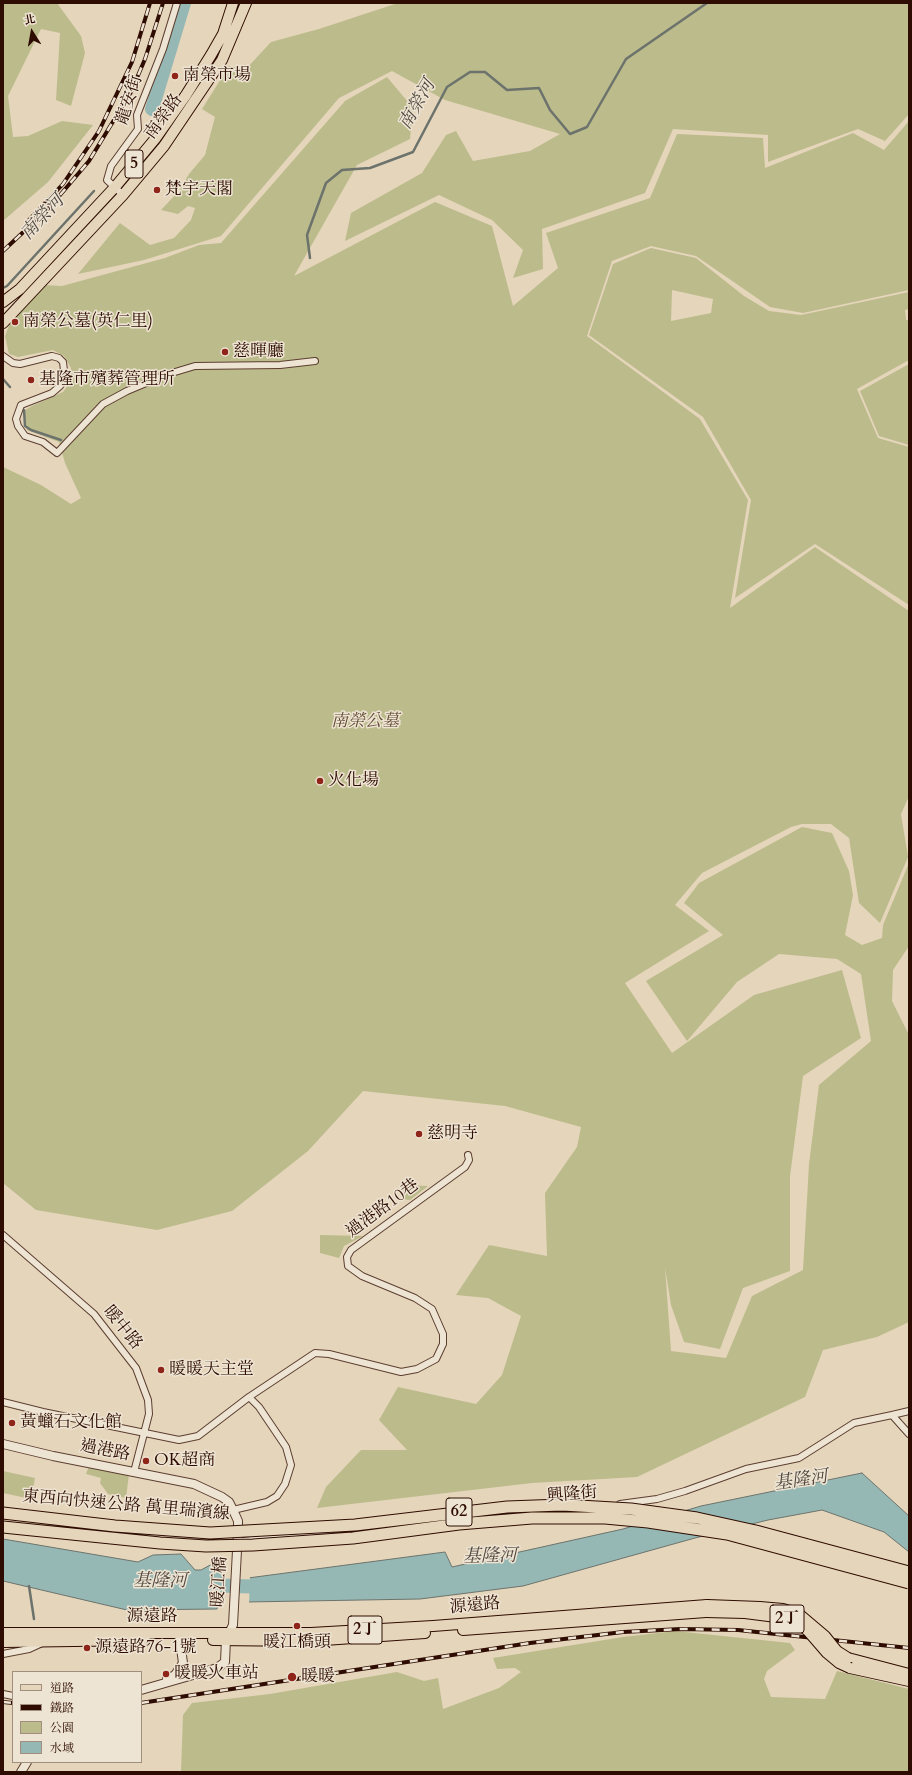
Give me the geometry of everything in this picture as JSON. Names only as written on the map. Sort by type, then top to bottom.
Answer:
[{"type":"highway","name":"東西向快速公路 萬里瑞濱線","points":[[3,1513],[115,1526],[210,1533],[355,1525],[507,1507],[562,1505],[631,1509],[697,1518],[756,1531],[909,1572]]},
{"type":"highway","name":"東西向快速公路 萬里瑞濱線","points":[[3,1527],[160,1543],[214,1546],[299,1543],[353,1538],[459,1524],[532,1518],[605,1518],[655,1523],[727,1534],[909,1583]]},
{"type":"main road","name":"南榮路","points":[[3,302],[20,289],[38,271],[116,187],[155,138],[186,95],[223,34],[233,3]]},
{"type":"main road","name":"南榮路","points":[[3,323],[123,195],[164,146],[222,60],[246,3]]},
{"type":"main road","name":"源遠路","points":[[22,1637],[46,1641],[179,1636],[229,1632],[310,1641],[707,1609],[792,1620],[808,1631],[827,1653],[839,1663],[849,1663],[909,1674]]},
{"type":"main road","name":"2丁","points":[[3,1633],[22,1637]]},
{"type":"main road","name":"源遠路","points":[[22,1637],[179,1636]]},
{"type":"main road","name":"2丁","points":[[3,1642],[22,1637]]},
{"type":"main road","name":"源遠路","points":[[849,1663],[909,1681]]},
{"type":"street","name":"龍安街","points":[[123,195],[107,180],[111,166],[138,129],[137,115],[163,49],[177,3]]},
{"type":"street","points":[[3,356],[13,363],[20,364],[52,356],[59,358],[63,362],[65,379],[60,386],[52,393],[21,405],[16,418],[18,426],[25,436],[43,442],[57,453],[103,404],[127,391],[165,375],[195,366],[280,365],[314,361]]},
{"type":"street","name":"過港路10巷","points":[[249,1397],[315,1353],[329,1354],[401,1372],[417,1369],[436,1359],[443,1344],[443,1334],[432,1309],[415,1298],[362,1276],[348,1266],[347,1257],[351,1250],[466,1167],[469,1160],[468,1155]]},
{"type":"street","name":"暖中路","points":[[3,1235],[94,1314],[136,1368],[148,1400],[149,1414],[134,1472]]},
{"type":"street","points":[[3,1402],[43,1412],[178,1440],[198,1436],[210,1429],[249,1397],[259,1407],[286,1447],[291,1465],[285,1484],[277,1496],[267,1502],[233,1510]]},
{"type":"street","name":"興隆街","points":[[238,1541],[625,1504],[658,1499],[746,1470],[800,1458],[854,1423],[909,1411]]},
{"type":"street","points":[[892,1415],[909,1434]]},
{"type":"street","name":"過港路","points":[[3,1444],[53,1456],[194,1484],[222,1497],[229,1502],[238,1521],[238,1541]]},
{"type":"street","name":"暖江橋","points":[[161,1683],[217,1668],[225,1662],[238,1541]]},
{"type":"street","points":[[142,1690],[161,1683],[175,1675],[183,1663],[179,1636]]},
{"type":"street","name":"源遠路","points":[[3,1654],[29,1650],[46,1641]]},
{"type":"street","points":[[21,1772],[26,1763]]},
{"type":"green space","points":[[3,3],[57,3],[81,36],[85,53],[71,106],[56,100],[60,33],[41,29],[8,96],[13,137],[28,136],[62,121],[93,125],[48,182],[3,221]]},
{"type":"green space","points":[[398,3],[909,3],[909,114],[885,141],[858,129],[768,162],[768,135],[673,129],[645,193],[542,229],[543,269],[513,278],[523,250],[492,220],[439,195],[345,241],[351,213],[422,173],[446,135],[456,131],[473,161],[530,151],[560,134],[445,100],[392,71],[339,98],[221,236],[144,260],[78,274],[120,223],[150,245],[174,238],[191,220],[195,208],[188,206],[178,214],[161,210],[179,191],[189,174],[205,155],[215,117],[202,109],[229,66],[246,69],[271,42],[319,29]]},
{"type":"green space","name":"南榮公墓","points":[[387,77],[413,108],[410,139],[357,165],[294,276],[435,202],[492,226],[513,306],[558,268],[546,233],[650,198],[677,134],[763,138],[765,168],[853,133],[884,150],[909,121],[909,290],[803,313],[770,307],[696,256],[651,246],[612,261],[587,336],[700,419],[748,500],[730,608],[815,547],[909,611],[909,796],[901,814],[908,857],[880,923],[859,903],[849,838],[831,824],[802,824],[791,827],[702,873],[675,905],[709,931],[625,983],[672,1053],[754,995],[842,970],[861,1038],[803,1076],[790,1176],[790,1271],[743,1288],[720,1349],[684,1342],[671,1305],[665,1267],[671,1351],[726,1358],[752,1296],[803,1270],[809,1164],[819,1085],[871,1041],[861,974],[837,959],[779,954],[737,982],[687,1041],[646,981],[723,935],[684,903],[699,883],[802,827],[832,833],[849,871],[853,895],[845,935],[862,945],[882,938],[883,925],[909,863],[909,946],[893,970],[892,1001],[909,1035],[909,1322],[877,1337],[823,1350],[805,1397],[637,1477],[532,1483],[317,1508],[326,1487],[361,1450],[407,1450],[379,1420],[398,1387],[476,1404],[502,1375],[521,1316],[488,1298],[456,1295],[489,1245],[547,1256],[545,1193],[577,1147],[581,1127],[505,1106],[363,1091],[308,1151],[232,1211],[157,1230],[36,1210],[3,1183],[3,467],[41,485],[71,504],[81,498],[65,463],[59,442],[27,430],[24,411],[63,392],[71,381],[71,368],[64,356],[53,350],[18,357],[9,354],[5,336],[10,323],[44,285],[62,286],[165,258],[199,245],[221,243],[345,101]]},
{"type":"green space","points":[[651,248],[696,258],[744,296],[769,311],[801,315],[909,292],[909,309],[905,310],[906,320],[909,320],[909,360],[857,389],[878,438],[909,447],[909,605],[815,544],[735,598],[751,500],[703,417],[589,335],[613,264]],"holes":[[[672,290],[713,299],[711,313],[671,321]]]},
{"type":"green space","points":[[909,364],[909,445],[879,436],[860,391]]},
{"type":"green space","points":[[404,1185],[428,1186],[410,1200],[402,1199]]},
{"type":"green space","points":[[320,1235],[363,1236],[344,1246],[339,1258],[320,1253]]},
{"type":"green space","points":[[89,1466],[129,1474],[126,1498],[108,1494],[100,1483],[101,1478],[86,1474]]},
{"type":"green space","points":[[3,1471],[35,1478],[31,1499],[3,1493]]},
{"type":"green space","points":[[675,1631],[790,1643],[795,1650],[767,1671],[764,1679],[771,1697],[825,1699],[837,1671],[909,1689],[909,1772],[181,1772],[183,1715],[192,1703],[270,1694],[397,1672],[424,1681],[438,1678],[443,1709],[499,1688],[521,1672],[515,1668],[497,1669],[493,1658],[623,1637]]},
{"type":"water","points":[[862,1473],[909,1516],[909,1552],[884,1532],[822,1510],[768,1520],[695,1538],[523,1586],[420,1599],[246,1602],[248,1578],[445,1552],[452,1567],[623,1529],[701,1506]]},
{"type":"water","name":"基隆河","points":[[3,1539],[138,1562],[153,1555],[181,1554],[195,1570],[201,1570],[214,1563],[223,1575],[217,1609],[127,1610],[3,1581]]},
{"type":"pier","points":[[247,1576],[250,1576],[249,1604],[245,1604],[244,1602]]},
{"type":"waterway","name":"南榮河","points":[[152,109],[184,3]]},
{"type":"waterway","name":"南榮河","points":[[310,258],[307,235],[326,183],[342,170],[370,168],[413,152],[447,87],[470,72],[485,72],[507,90],[539,88],[550,110],[570,134],[587,127],[626,59],[707,3]]},
{"type":"waterway","name":"南榮河","points":[[3,288],[7,286],[94,191]]},
{"type":"waterway","name":"南榮河","points":[[3,379],[10,387]]},
{"type":"waterway","name":"南榮河","points":[[24,410],[25,426],[31,430],[61,440]]},
{"type":"waterway","name":"基隆河","points":[[203,1585],[266,1587]]},
{"type":"waterway","points":[[29,1586],[34,1619]]},
{"type":"railway","points":[[28,221],[63,184],[99,131],[132,62],[150,3]]},
{"type":"railway","points":[[3,251],[49,208],[89,161],[131,92],[145,59],[163,3]]},
{"type":"railway","points":[[142,1703],[530,1643],[623,1632],[681,1629],[738,1630],[909,1648]]},
{"type":"railway","points":[[3,1702],[12,1703]]},
{"type":"place","name":"南榮市場","points":[[175,76]]},
{"type":"place","name":"梵宇天閣","points":[[157,190]]},
{"type":"place","name":"南榮公墓(英仁里)","points":[[15,322]]},
{"type":"place","name":"慈暉廳","points":[[225,352]]},
{"type":"place","name":"基隆市殯葬管理所","points":[[31,380]]},
{"type":"place","name":"火化場","points":[[320,781]]},
{"type":"place","name":"慈明寺","points":[[419,1134]]},
{"type":"place","name":"暖暖天主堂","points":[[161,1370]]},
{"type":"place","name":"黃蠟石文化館","points":[[12,1423]]},
{"type":"place","name":"OK超商","points":[[146,1461]]},
{"type":"place","name":"暖江橋頭","points":[[297,1626]]},
{"type":"place","name":"源遠路76-1號","points":[[87,1648]]},
{"type":"place","name":"暖暖火車站","points":[[166,1674]]},
{"type":"place","name":"暖暖","points":[[292,1677]]}]
